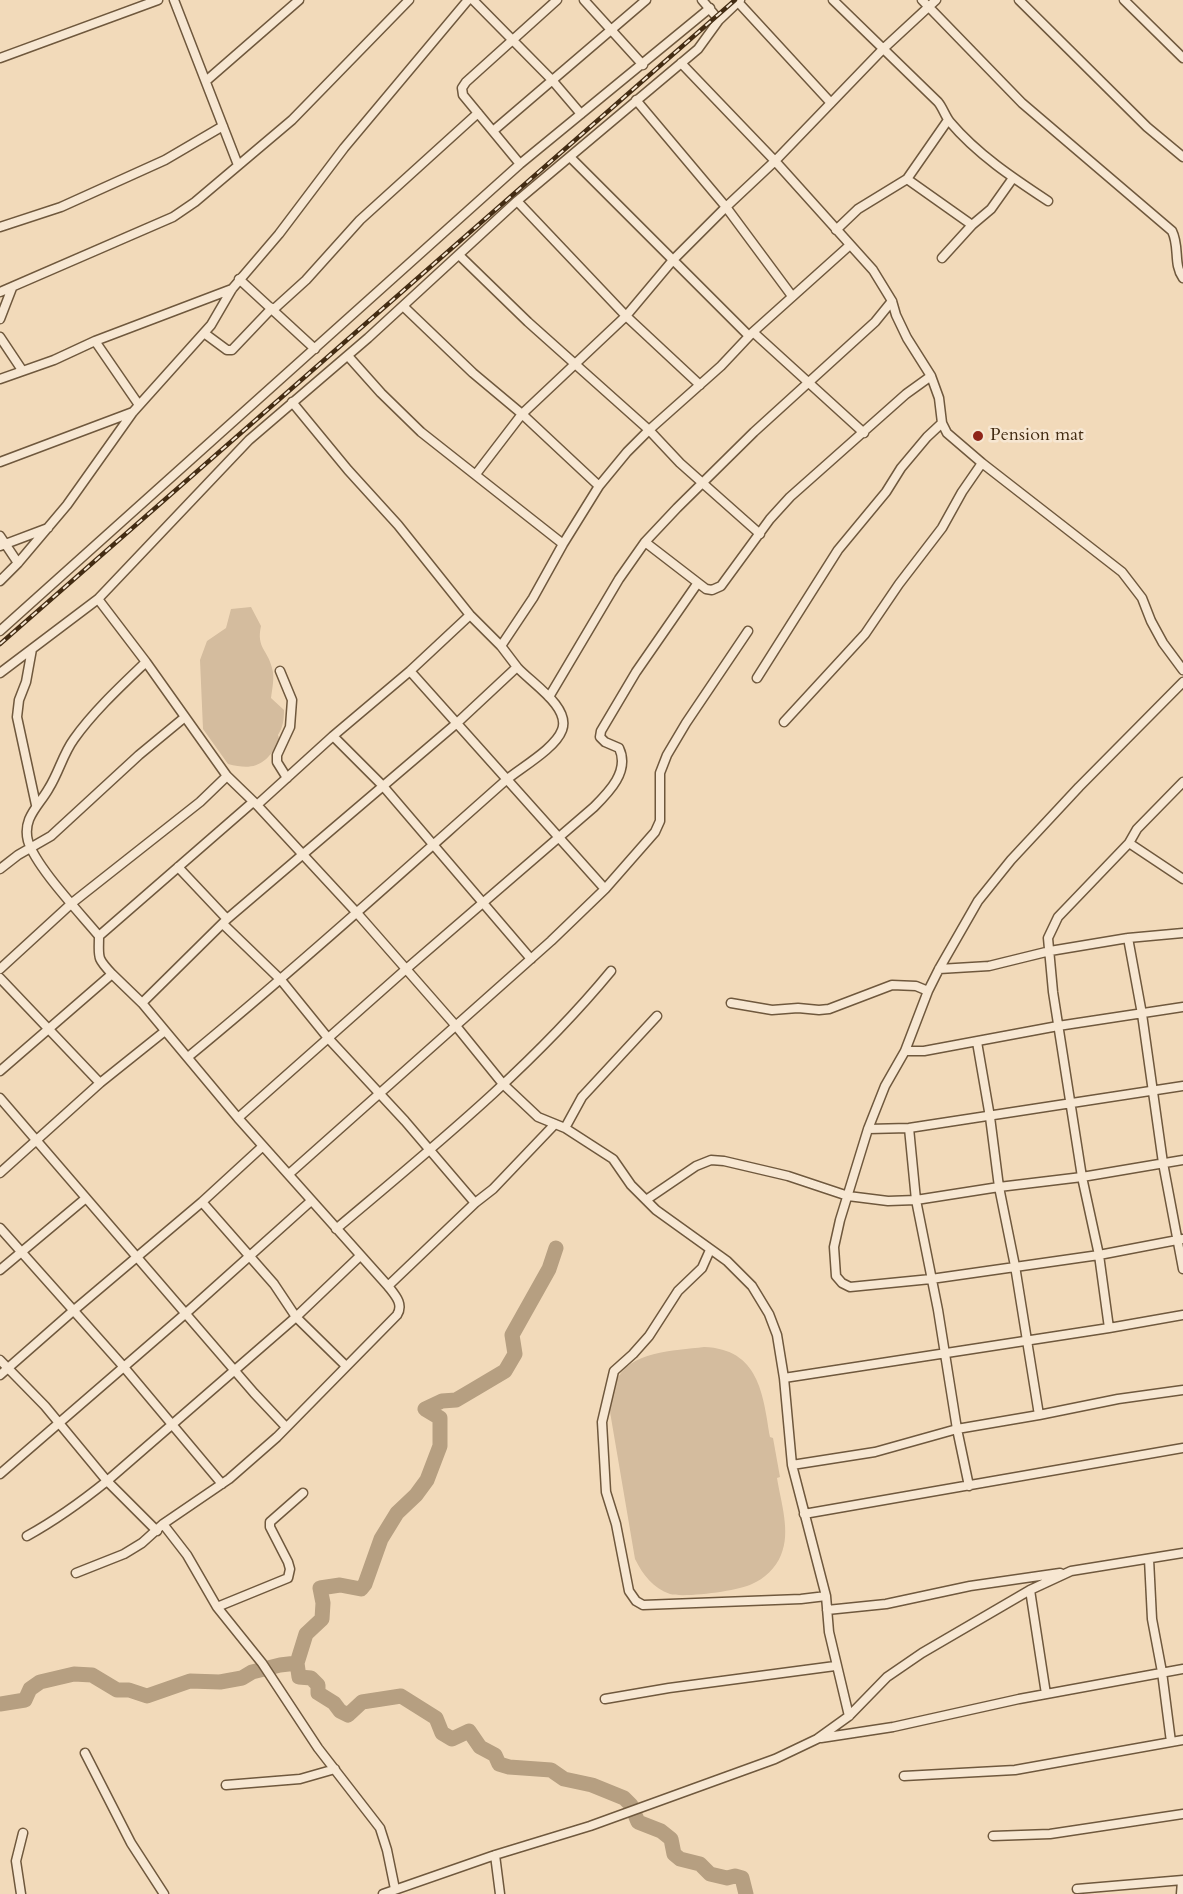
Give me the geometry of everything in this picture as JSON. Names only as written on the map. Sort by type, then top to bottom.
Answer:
[{"type":"street","points":[[0,58],[158,0]]},
{"type":"street","points":[[174,0],[238,165]]},
{"type":"street","points":[[206,81],[299,0]]},
{"type":"street","points":[[0,292],[173,217],[195,202],[292,120],[409,0]]},
{"type":"street","points":[[0,581],[67,505],[136,409],[211,325],[231,288],[279,234],[344,148],[468,0]]},
{"type":"street","points":[[473,0],[552,80],[581,114]]},
{"type":"street","points":[[520,164],[463,95],[462,88],[512,39],[557,0]]},
{"type":"street","points":[[584,0],[643,65]]},
{"type":"street","points":[[493,131],[646,0]]},
{"type":"street","points":[[702,0],[719,20]]},
{"type":"street","points":[[833,0],[938,102],[948,120],[1012,178],[1048,201]]},
{"type":"street","points":[[922,0],[1022,103],[1172,231],[1177,241],[1176,264],[1183,278]]},
{"type":"street","points":[[476,474],[522,414],[626,316],[673,260],[775,161],[883,49],[936,0]]},
{"type":"street","points":[[1019,0],[1147,127],[1183,157]]},
{"type":"street","points":[[1124,0],[1183,58]]},
{"type":"street","points":[[0,674],[99,599],[249,440],[348,356],[518,201],[698,49],[719,20],[739,1],[831,103]]},
{"type":"street","points":[[0,631],[520,164],[710,8]]},
{"type":"street","points":[[681,63],[775,161],[873,270],[892,301],[907,338],[931,376],[939,398],[942,423],[946,433],[1122,572],[1142,598],[1163,643],[1183,670]]},
{"type":"street","points":[[636,100],[726,207],[792,296]]},
{"type":"street","points":[[204,333],[226,350],[232,350],[306,280],[360,220],[478,113]]},
{"type":"street","points":[[836,230],[858,209],[907,179],[948,120]]},
{"type":"street","points":[[0,227],[61,207],[165,159],[223,126]]},
{"type":"street","points":[[570,157],[751,334],[809,382],[864,433]]},
{"type":"street","points":[[942,258],[972,225],[992,209],[1012,178]]},
{"type":"street","points":[[907,179],[972,225]]},
{"type":"street","points":[[518,201],[626,316],[700,385]]},
{"type":"street","points":[[501,646],[533,598],[599,486],[649,430],[850,245]]},
{"type":"street","points":[[459,255],[528,322],[649,430],[680,463],[760,534]]},
{"type":"street","points":[[239,279],[315,349]]},
{"type":"street","points":[[0,319],[12,288]]},
{"type":"street","points":[[0,379],[54,360],[94,341],[231,288]]},
{"type":"street","points":[[549,697],[619,579],[645,542],[702,482],[875,322],[892,301]]},
{"type":"street","points":[[404,306],[472,373],[522,414],[599,486]]},
{"type":"street","points":[[0,337],[22,370]]},
{"type":"street","points":[[94,341],[136,409]]},
{"type":"street","points":[[348,356],[381,393],[421,432],[563,544]]},
{"type":"street","points":[[645,542],[697,584],[712,590],[721,586],[790,497],[906,394],[931,376]]},
{"type":"street","points":[[188,1057],[281,980],[507,779],[555,741],[562,730],[564,721],[561,711],[470,615],[398,525],[348,470],[292,402]]},
{"type":"street","points":[[0,462],[136,409]]},
{"type":"street","points":[[757,678],[837,550],[927,436],[942,423]]},
{"type":"street","points":[[784,722],[865,633],[942,528],[962,492],[982,463]]},
{"type":"street","points":[[18,563],[1,542],[48,527]]},
{"type":"street","points":[[238,1118],[608,793],[619,776],[622,754],[619,748],[605,742],[600,737],[601,731],[636,672],[697,584]]},
{"type":"street","points":[[99,599],[227,776],[357,913],[456,1026],[503,1084],[538,1117],[565,1128],[613,1159],[631,1185],[656,1210],[727,1261],[752,1286],[769,1314],[777,1335],[784,1378],[792,1465],[826,1596],[835,1666],[849,1716]]},
{"type":"street","points":[[76,1573],[124,1554],[222,1484],[286,1427],[400,1310],[400,1304],[388,1286],[238,1118],[142,1003],[101,961],[97,952],[99,936],[178,867],[287,778],[410,671],[470,615]]},
{"type":"street","points":[[289,1174],[531,959],[605,890],[655,832],[660,821],[660,773],[668,755],[686,723],[748,631]]},
{"type":"street","points":[[32,649],[27,682],[19,700],[17,717],[36,805]]},
{"type":"street","points":[[99,936],[40,865],[31,848],[27,823],[36,805],[48,790],[62,758],[74,739],[96,712],[146,662]]},
{"type":"street","points":[[142,1003],[225,921],[457,723],[517,667]]},
{"type":"street","points":[[280,671],[292,700],[290,727],[277,755],[277,762],[287,778]]},
{"type":"street","points":[[410,671],[605,890]]},
{"type":"street","points":[[1181,1240],[1099,1255],[931,1279],[850,1287],[836,1276],[834,1247],[868,1129],[885,1086],[905,1051],[939,969],[978,901],[1011,860],[1079,787],[1183,682]]},
{"type":"street","points":[[0,869],[18,855],[51,836],[139,755],[185,717]]},
{"type":"street","points":[[333,736],[435,845],[481,903],[531,959]]},
{"type":"street","points":[[0,969],[72,903],[200,802],[227,776]]},
{"type":"street","points":[[1109,1328],[1099,1255],[1082,1178],[1058,1026],[1048,938],[1058,917],[1129,843],[1137,829],[1182,785]]},
{"type":"street","points":[[1129,843],[1183,879]]},
{"type":"street","points":[[178,867],[281,980],[328,1038],[475,1203]]},
{"type":"street","points":[[939,969],[989,966],[1050,951],[1128,938],[1183,933]]},
{"type":"street","points":[[1128,938],[1142,1014],[1163,1162],[1181,1240],[1183,1269]]},
{"type":"street","points":[[336,1229],[430,1150],[503,1084],[582,1007],[611,971]]},
{"type":"street","points":[[0,1071],[112,974]]},
{"type":"street","points":[[0,978],[100,1083]]},
{"type":"street","points":[[731,1003],[772,1010],[798,1008],[819,1010],[829,1009],[892,985],[916,986],[928,991]]},
{"type":"street","points":[[905,1051],[977,1042],[1058,1026],[1183,1008]]},
{"type":"street","points":[[565,1128],[582,1097],[657,1016]]},
{"type":"street","points":[[0,1173],[100,1083],[165,1031]]},
{"type":"street","points":[[977,1042],[999,1187],[1015,1266],[1039,1415]]},
{"type":"street","points":[[868,1129],[909,1128],[990,1117],[1183,1086]]},
{"type":"street","points":[[0,1098],[185,1314],[286,1427]]},
{"type":"street","points":[[388,1286],[475,1203],[494,1189],[555,1124]]},
{"type":"street","points":[[909,1128],[916,1200],[969,1486]]},
{"type":"street","points":[[0,1375],[202,1202],[263,1146]]},
{"type":"street","points":[[646,1200],[696,1166],[711,1160],[788,1176],[848,1196],[888,1201],[916,1200],[999,1187],[1082,1178],[1183,1160]]},
{"type":"street","points":[[0,1270],[86,1198]]},
{"type":"street","points":[[0,1474],[185,1314],[311,1201]]},
{"type":"street","points":[[202,1202],[274,1284],[296,1317],[346,1366]]},
{"type":"street","points":[[0,1228],[123,1366],[222,1484]]},
{"type":"street","points":[[711,1250],[702,1268],[678,1291],[649,1335],[614,1371],[602,1422],[606,1492],[616,1524],[629,1591],[636,1601],[644,1605],[826,1596]]},
{"type":"street","points":[[27,1536],[71,1510],[107,1482],[296,1317],[360,1256]]},
{"type":"street","points":[[784,1378],[1183,1315]]},
{"type":"street","points":[[0,1360],[45,1406],[107,1482],[160,1527],[187,1555],[217,1607],[262,1664],[334,1769],[380,1828],[395,1889]]},
{"type":"street","points":[[792,1465],[875,1452],[957,1429],[1118,1399],[1183,1390]]},
{"type":"street","points":[[804,1514],[1183,1448]]},
{"type":"street","points":[[217,1607],[288,1578],[290,1569],[270,1527],[270,1522],[303,1493]]},
{"type":"street","points":[[827,1610],[886,1604],[970,1586],[1183,1553]]},
{"type":"street","points":[[1149,1559],[1152,1619],[1171,1742]]},
{"type":"street","points":[[383,1894],[495,1855],[590,1826],[775,1759],[817,1739],[849,1716],[887,1677],[946,1638],[1030,1590],[1071,1571]]},
{"type":"street","points":[[1030,1590],[1046,1694]]},
{"type":"street","points":[[605,1699],[835,1666]]},
{"type":"street","points":[[817,1739],[893,1727],[1046,1694],[1183,1669]]},
{"type":"street","points":[[904,1776],[1015,1770],[1183,1740]]},
{"type":"street","points":[[84,1753],[131,1844],[164,1894]]},
{"type":"street","points":[[226,1785],[300,1779],[334,1769]]},
{"type":"street","points":[[993,1836],[1050,1834],[1183,1814]]},
{"type":"street","points":[[21,1894],[16,1861],[23,1833]]},
{"type":"street","points":[[495,1855],[500,1894]]},
{"type":"street","points":[[1077,1889],[1182,1880],[1181,1894]]},
{"type":"shaded area","points":[[251,607],[261,626],[261,644],[273,672],[271,698],[284,710],[284,714],[278,735],[280,741],[275,749],[264,761],[245,767],[228,764],[203,729],[200,660],[207,641],[226,628],[231,609]]},
{"type":"shaded area","points":[[704,1347],[722,1350],[737,1356],[747,1365],[761,1390],[780,1477],[777,1478],[785,1537],[781,1555],[776,1564],[769,1573],[756,1582],[745,1587],[724,1591],[677,1595],[670,1594],[654,1585],[645,1576],[635,1559],[609,1406],[615,1383],[631,1364],[641,1358],[666,1351]]},
{"type":"waterway","points":[[0,1704],[25,1700],[30,1689],[40,1682],[74,1674],[92,1675],[117,1690],[129,1690],[147,1696],[190,1681],[220,1682],[242,1678],[252,1672],[280,1665],[297,1663],[306,1634],[322,1619],[323,1603],[320,1588],[340,1585],[361,1589],[365,1584],[381,1539],[397,1513],[416,1495],[427,1480],[440,1446],[440,1418],[425,1409],[442,1401],[456,1400],[505,1371],[515,1354],[512,1335],[549,1269],[556,1248]]},
{"type":"waterway","points":[[297,1663],[299,1677],[311,1678],[318,1685],[318,1693],[348,1715],[362,1702],[401,1696],[436,1718],[442,1733],[452,1739],[469,1731],[480,1747],[495,1755],[499,1764],[509,1767],[551,1770],[564,1779],[592,1785],[624,1798],[631,1805],[638,1822],[661,1831],[671,1839],[674,1854],[680,1859],[700,1864],[710,1874],[727,1878],[735,1876],[742,1878],[746,1894]]},
{"type":"railway","points":[[0,644],[735,0]]},
{"type":"place","name":"Pension mat","points":[[978,436]]}]
